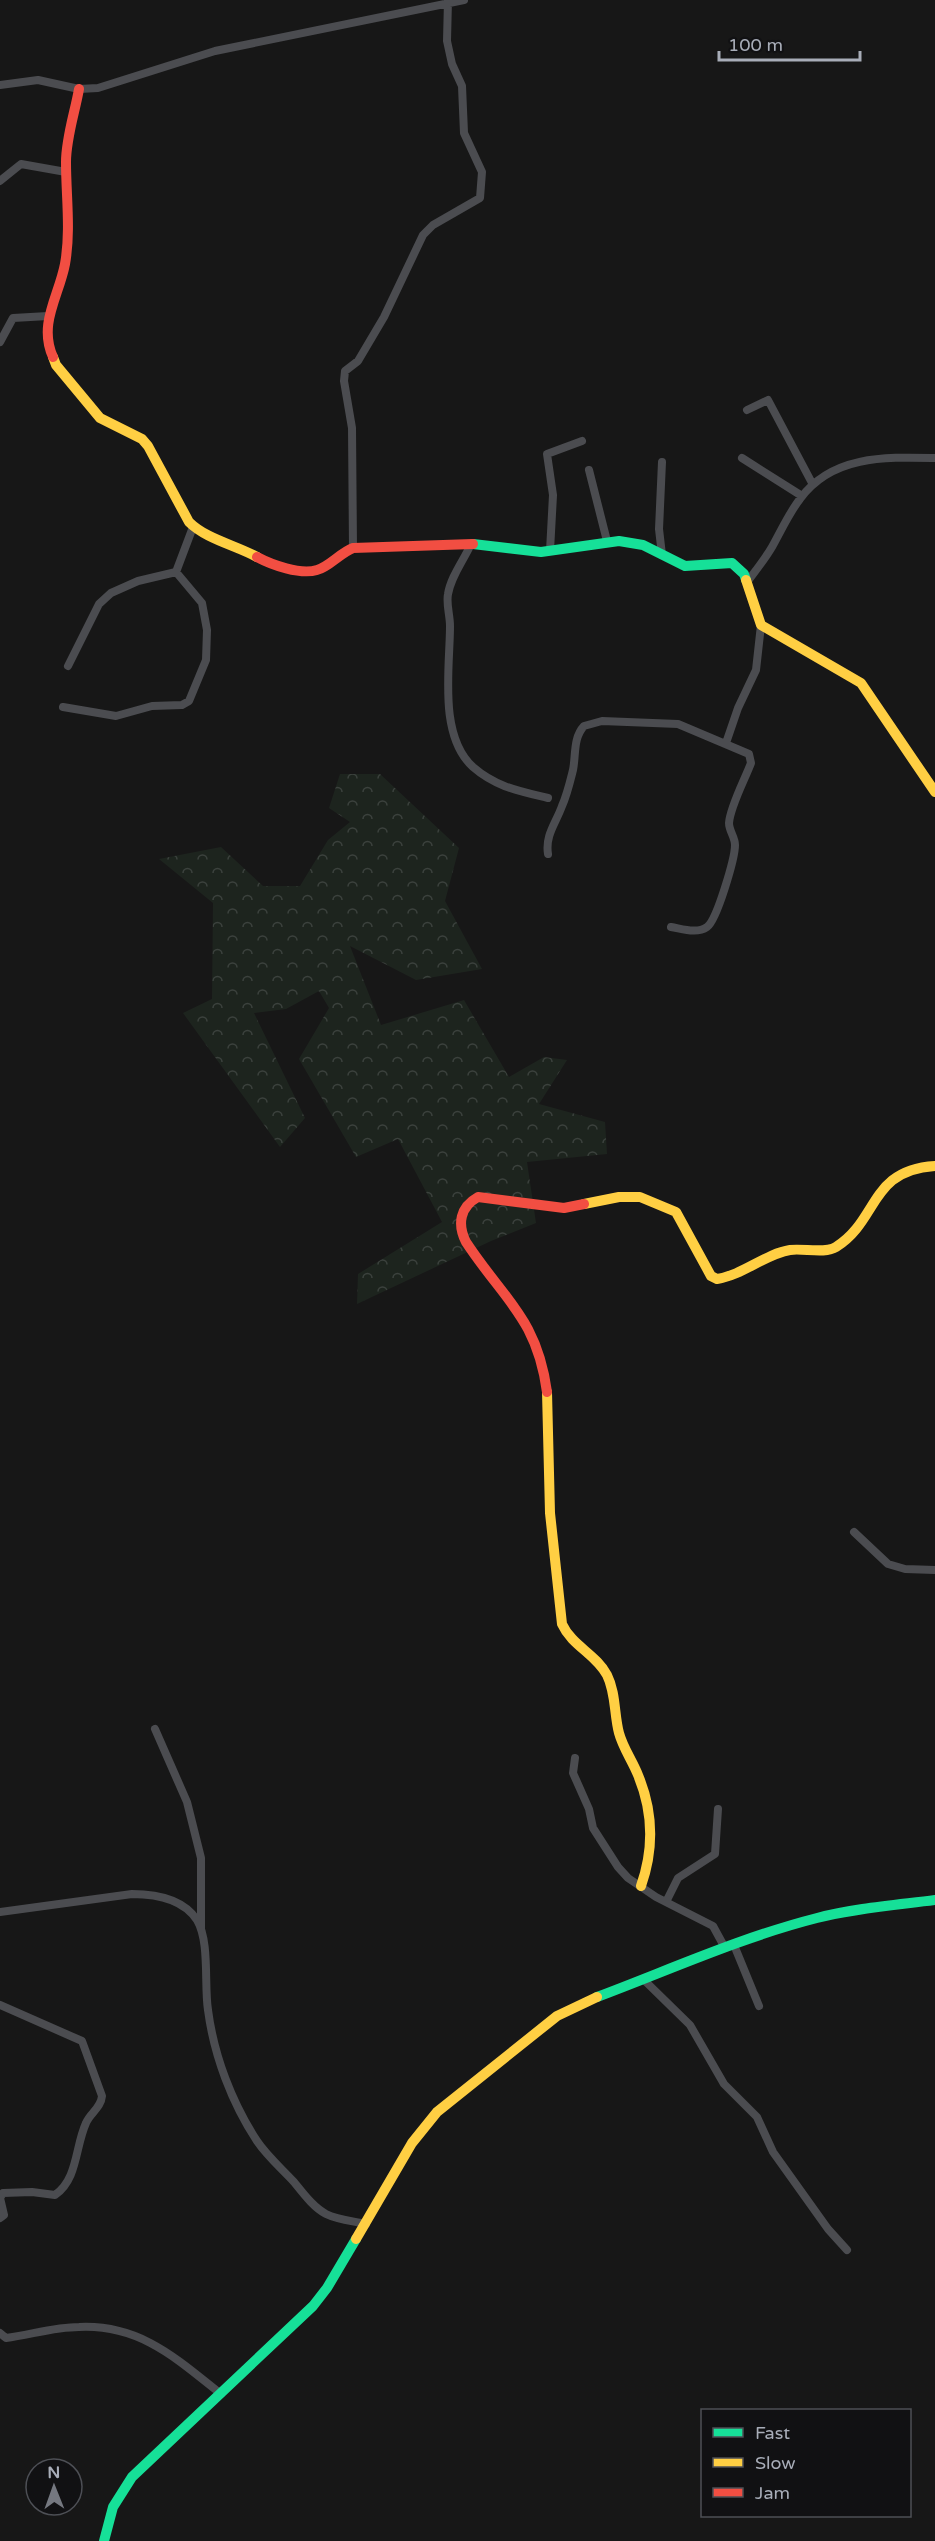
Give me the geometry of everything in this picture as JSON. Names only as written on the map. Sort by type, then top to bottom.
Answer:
[{"type":"street","points":[[0,85],[38,80],[79,89],[98,88],[215,51],[465,0]]},
{"type":"street","points":[[353,548],[352,428],[344,381],[345,371],[358,361],[384,317],[423,235],[433,225],[480,198],[482,192],[480,166],[464,133],[462,86],[452,64],[447,41],[447,2]]},
{"type":"street","points":[[79,89],[67,153],[69,212],[65,264],[48,316],[48,347],[56,365],[100,418],[135,434],[148,446],[193,527],[261,559],[301,571],[318,570],[342,552],[353,548],[471,544],[532,552],[550,552],[607,541],[632,542],[685,566],[732,563],[744,573],[748,581],[761,625],[756,670],[738,708],[726,743]]},
{"type":"street","points":[[0,181],[21,164],[66,172]]},
{"type":"street","points":[[0,342],[13,318],[48,316]]},
{"type":"street","points":[[747,410],[768,400],[813,483]]},
{"type":"street","points":[[550,552],[553,498],[547,454],[582,441]]},
{"type":"street","points":[[748,581],[802,496],[813,483],[849,463],[890,457],[935,458]]},
{"type":"street","points":[[742,458],[802,496]]},
{"type":"street","points":[[662,462],[659,529],[662,555]]},
{"type":"street","points":[[589,470],[607,541]]},
{"type":"street","points":[[176,572],[193,527]]},
{"type":"street","points":[[471,544],[452,579],[447,596],[450,625],[448,708],[456,740],[471,765],[499,785],[548,798]]},
{"type":"street","points":[[68,666],[99,604],[111,593],[138,581],[176,572]]},
{"type":"street","points":[[63,707],[116,716],[152,706],[182,705],[189,701],[206,660],[207,630],[202,603],[176,572]]},
{"type":"street","points":[[761,625],[861,683],[935,792]]},
{"type":"street","points":[[548,854],[547,846],[551,828],[562,807],[573,770],[577,739],[584,726],[602,721],[678,724],[748,754],[751,758],[730,818],[730,830],[735,846],[716,915],[708,927],[692,931],[671,927]]},
{"type":"street","points":[[641,1886],[650,1859],[649,1818],[640,1783],[619,1733],[607,1674],[593,1657],[569,1636],[562,1624],[549,1499],[550,1411],[539,1349],[524,1319],[465,1241],[460,1220],[462,1210],[467,1202],[478,1197],[564,1208],[620,1197],[640,1197],[676,1212],[711,1276],[717,1279],[789,1250],[834,1249],[896,1174],[919,1166],[935,1166]]},
{"type":"street","points":[[854,1532],[888,1564],[905,1569],[935,1570]]},
{"type":"street","points":[[155,1729],[187,1802],[201,1858],[201,1929],[211,2035],[221,2069],[258,2144],[318,2209],[340,2219],[366,2224]]},
{"type":"street","points":[[575,1758],[573,1773],[589,1809],[593,1828],[623,1872],[666,1902],[713,1926],[729,1946],[759,2006]]},
{"type":"street","points":[[666,1902],[678,1878],[715,1854],[718,1809]]},
{"type":"street","points":[[0,1912],[132,1894],[152,1894],[182,1906],[192,1914],[201,1929]]},
{"type":"street","points":[[104,2541],[111,2508],[119,2492],[132,2477],[313,2306],[327,2288],[398,2165],[425,2125],[510,2053],[571,2007],[729,1946],[840,1912],[935,1900]]},
{"type":"street","points":[[643,1979],[690,2025],[724,2084],[757,2117],[773,2152],[828,2229],[847,2250]]},
{"type":"street","points":[[0,2005],[82,2041],[102,2096],[102,2102],[84,2125],[71,2175],[63,2189],[55,2195],[32,2192],[3,2193],[0,2198],[4,2215],[0,2218]]},
{"type":"street","points":[[0,2333],[6,2338],[80,2326],[136,2335],[166,2350],[221,2394]]},
{"type":"green space","points":[[340,774],[380,774],[459,848],[445,901],[482,969],[416,980],[350,946],[381,1025],[464,1000],[509,1077],[544,1057],[567,1060],[539,1104],[605,1122],[607,1154],[527,1162],[536,1223],[491,1241],[357,1304],[358,1274],[442,1222],[398,1139],[356,1157],[299,1059],[329,1008],[319,991],[286,1009],[254,1013],[305,1118],[280,1147],[183,1013],[212,999],[213,903],[159,859],[221,847],[263,886],[300,886],[328,840],[350,822],[329,808]]},
{"type":"traffic: fast","points":[[473,544],[541,552],[619,541],[643,545],[685,566],[732,563],[744,574],[746,580]]},
{"type":"traffic: fast","points":[[597,1997],[733,1944],[789,1926],[846,1912],[935,1900]]},
{"type":"traffic: fast","points":[[104,2541],[113,2507],[132,2477],[313,2306],[327,2288],[356,2239]]},
{"type":"traffic: slow","points":[[53,357],[56,365],[100,418],[142,439],[148,446],[189,522],[212,537],[257,557]]},
{"type":"traffic: slow","points":[[746,580],[761,625],[861,683],[935,792]]},
{"type":"traffic: slow","points":[[584,1204],[619,1197],[640,1197],[676,1212],[711,1276],[717,1279],[727,1277],[781,1252],[826,1250],[836,1247],[860,1224],[886,1186],[898,1177],[914,1170],[935,1166]]},
{"type":"traffic: slow","points":[[547,1392],[550,1513],[562,1624],[566,1632],[597,1661],[607,1675],[612,1689],[617,1726],[647,1802],[650,1844],[641,1886]]},
{"type":"traffic: slow","points":[[356,2239],[412,2143],[437,2112],[557,2016],[597,1997]]},
{"type":"traffic: jam","points":[[53,357],[49,345],[49,322],[67,251],[66,153],[79,89]]},
{"type":"traffic: jam","points":[[257,557],[286,568],[310,571],[321,568],[353,548],[473,544]]},
{"type":"traffic: jam","points":[[547,1392],[542,1367],[527,1327],[466,1242],[462,1229],[462,1216],[467,1206],[478,1197],[564,1208],[584,1204]]}]
